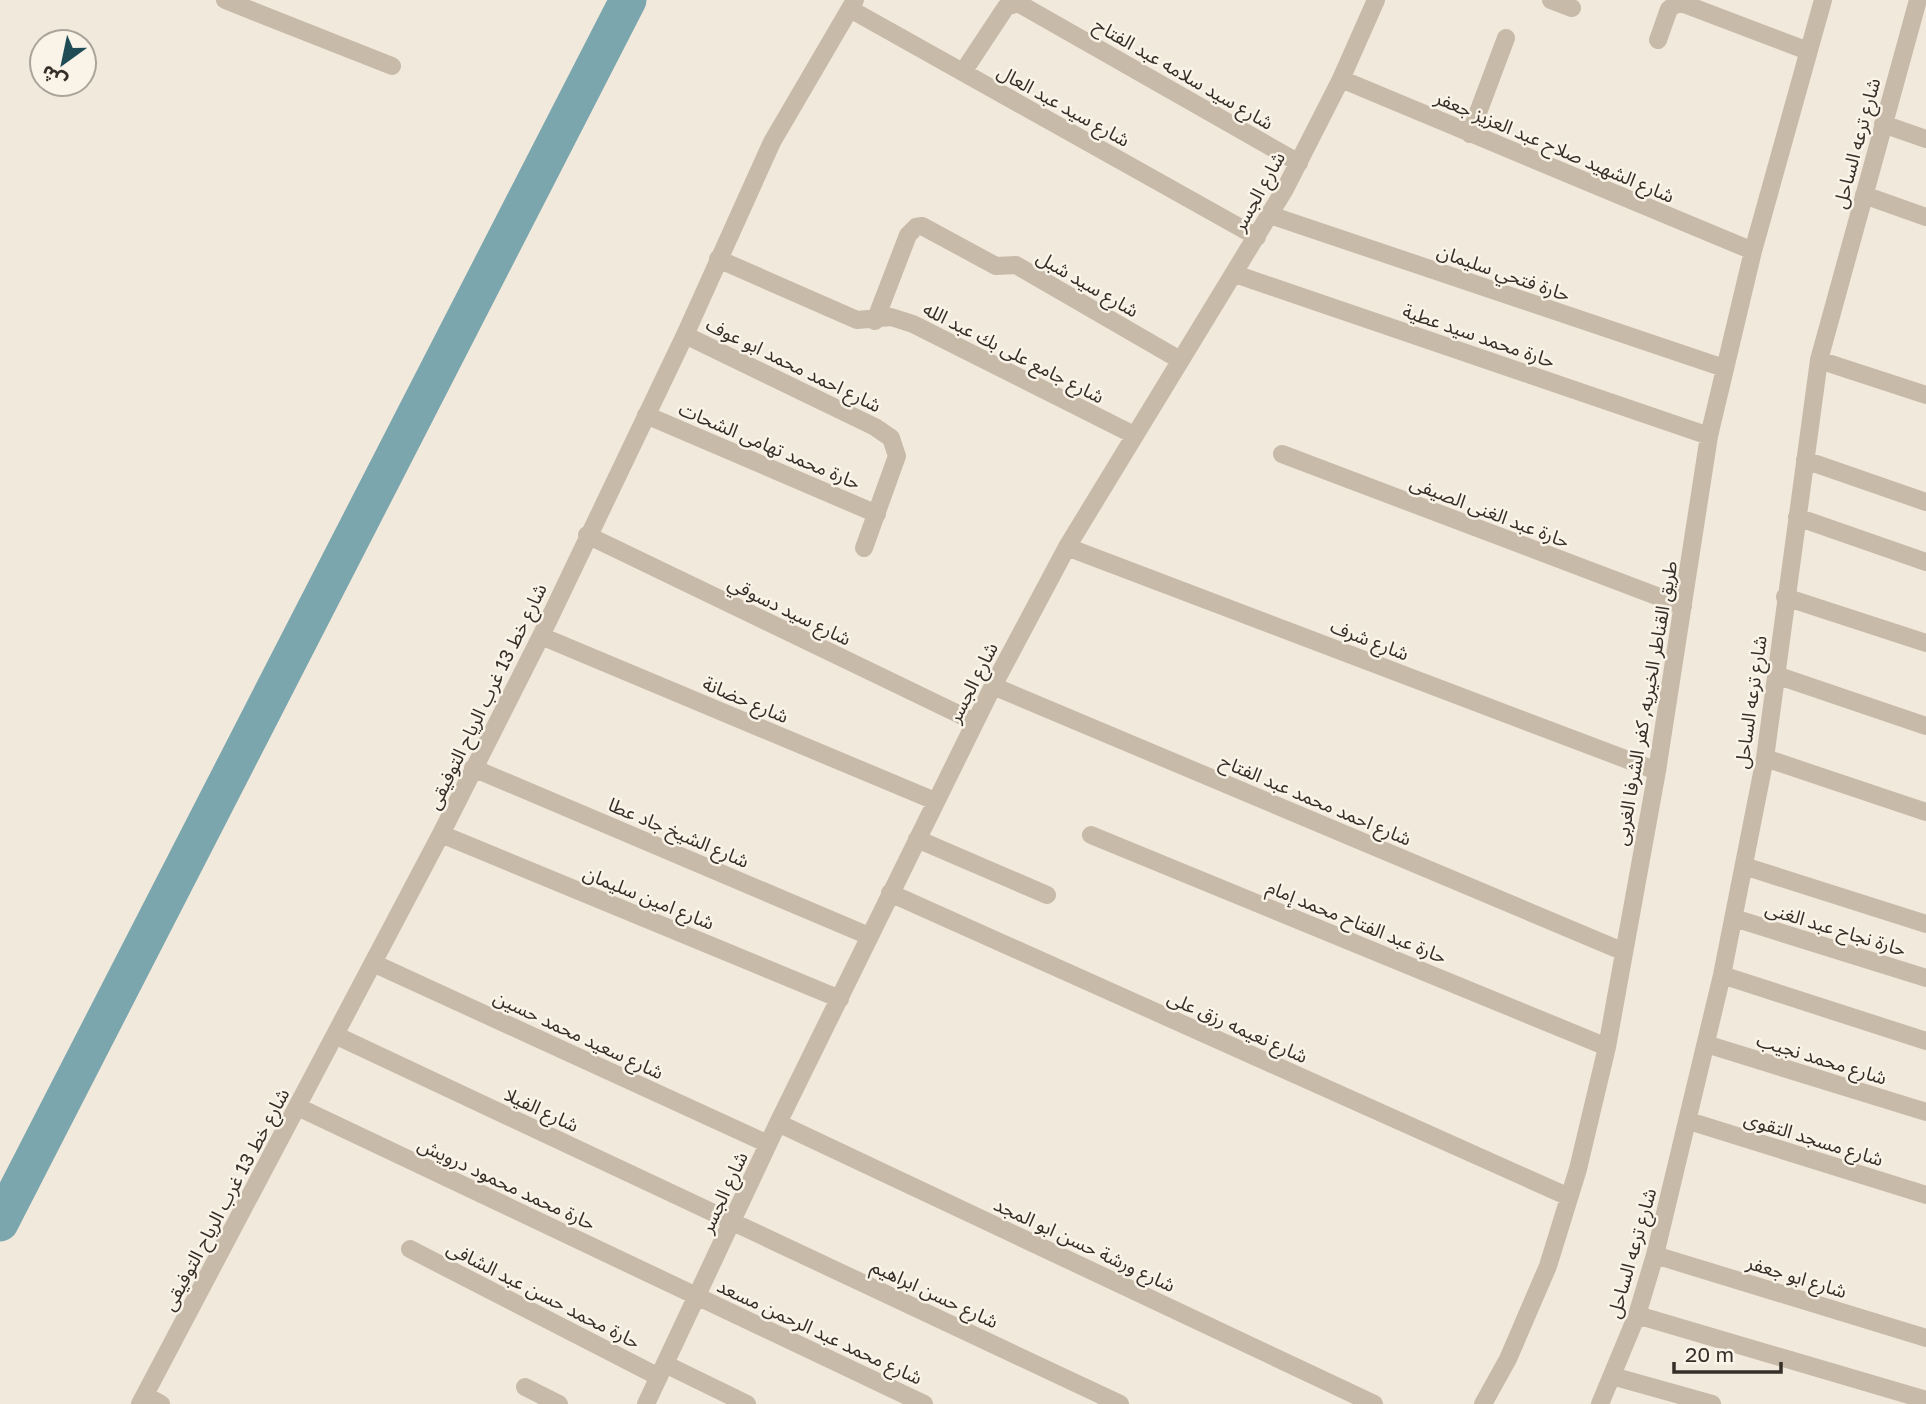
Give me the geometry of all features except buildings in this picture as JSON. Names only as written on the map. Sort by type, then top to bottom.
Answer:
[{"type":"street","points":[[225,0],[392,66]]},
{"type":"street","name":"شارع الجسر","points":[[646,1404],[778,1123],[993,686],[1067,547],[1270,215],[1341,79],[1376,0]]},
{"type":"street","points":[[1551,0],[1572,8]]},
{"type":"street","name":"طريق القناطر الخيريه, كفر الشرفا الغربى","points":[[1483,1404],[1508,1359],[1548,1266],[1569,1197],[1607,1047],[1622,951],[1657,771],[1709,436],[1753,251],[1823,0]]},
{"type":"street","name":"شارع ترعه الساحل","points":[[1600,1404],[1637,1315],[1656,1255],[1689,1121],[1734,918],[1765,758],[1819,360],[1918,0]]},
{"type":"street","points":[[1658,40],[1669,9],[1679,2],[1808,51]]},
{"type":"street","name":"شارع سيد سلامه عبد الفتاح","points":[[963,72],[1006,7],[1018,3],[1299,163]]},
{"type":"street","name":"شارع سيد عبد العال","points":[[852,4],[963,72],[1257,237]]},
{"type":"street","name":"شارع خط 13 غرب الرياح التوفيقى","points":[[143,1399],[441,834],[541,636],[685,335],[772,142],[852,4]]},
{"type":"street","points":[[1470,134],[1506,37]]},
{"type":"street","name":"شارع الشهيد صلاح عبد العزيز جعفر","points":[[1341,79],[1753,251]]},
{"type":"street","points":[[1883,124],[1926,139]]},
{"type":"street","points":[[1864,195],[1926,217]]},
{"type":"street","name":"حارة فتحي سليمان","points":[[1270,215],[1724,368]]},
{"type":"street","name":"شارع سيد شبل","points":[[875,321],[908,235],[916,226],[922,226],[996,267],[1016,265],[1180,360]]},
{"type":"street","name":"شارع جامع على بك عبد الله","points":[[718,258],[857,320],[875,321],[891,317],[913,324],[1134,435]]},
{"type":"street","name":"حارة محمد سيد عطية","points":[[1235,274],[1709,436]]},
{"type":"street","name":"شارع احمد محمد ابو عوف","points":[[685,335],[875,427],[891,438],[897,456],[864,548]]},
{"type":"street","points":[[1819,360],[1926,395]]},
{"type":"street","name":"حارة محمد تهامى الشحات","points":[[646,415],[877,513]]},
{"type":"street","name":"حارة عبد الغنى الصيفى","points":[[1282,454],[1683,606]]},
{"type":"street","points":[[1805,460],[1926,502]]},
{"type":"street","points":[[1797,517],[1926,562]]},
{"type":"street","name":"شارع سيد دسوقي","points":[[587,535],[975,722]]},
{"type":"street","name":"شارع شرف","points":[[1067,547],[1657,771]]},
{"type":"street","points":[[1785,597],[1926,643]]},
{"type":"street","name":"شارع حضانة","points":[[541,636],[935,801]]},
{"type":"street","points":[[1776,675],[1926,726]]},
{"type":"street","name":"شارع احمد محمد عبد الفتاح","points":[[993,686],[1622,951]]},
{"type":"street","points":[[1765,758],[1926,812]]},
{"type":"street","name":"شارع الشيخ جاد عطا","points":[[473,768],[869,936]]},
{"type":"street","name":"شارع امين سليمان","points":[[441,834],[840,999]]},
{"type":"street","name":"حارة عبد الفتاح محمد إمام","points":[[1091,835],[1607,1047]]},
{"type":"street","points":[[917,839],[1046,895]]},
{"type":"street","points":[[1744,866],[1926,924]]},
{"type":"street","name":"شارع نعيمه رزق على","points":[[890,893],[1569,1197]]},
{"type":"street","name":"حارة نجاح عبد الغنى","points":[[1734,918],[1926,978]]},
{"type":"street","name":"شارع سعيد محمد حسين","points":[[373,963],[768,1144]]},
{"type":"street","points":[[1722,975],[1926,1041]]},
{"type":"street","name":"شارع الفيلا","points":[[335,1035],[733,1221]]},
{"type":"street","name":"شارع محمد نجيب","points":[[1706,1044],[1926,1112]]},
{"type":"street","name":"حارة محمد محمود درويش","points":[[298,1107],[698,1297]]},
{"type":"street","name":"شارع مسجد التقوى","points":[[1689,1121],[1926,1195]]},
{"type":"street","name":"شارع ورشة حسن ابو المجد","points":[[778,1123],[1374,1404]]},
{"type":"street","name":"شارع حسن ابراهيم","points":[[733,1221],[1120,1404]]},
{"type":"street","name":"حارة محمد حسن عبد الشافى","points":[[410,1249],[662,1370],[747,1404]]},
{"type":"street","name":"شارع ابو جعفر","points":[[1656,1255],[1926,1338]]},
{"type":"street","name":"شارع محمد عبد الرحمن مسعد","points":[[698,1297],[924,1404]]},
{"type":"street","points":[[1637,1315],[1926,1399]]},
{"type":"street","points":[[1612,1376],[1712,1404]]},
{"type":"street","points":[[525,1387],[559,1404]]},
{"type":"street","points":[[143,1399],[161,1404]]},
{"type":"waterway","points":[[0,1223],[628,0]]}]
